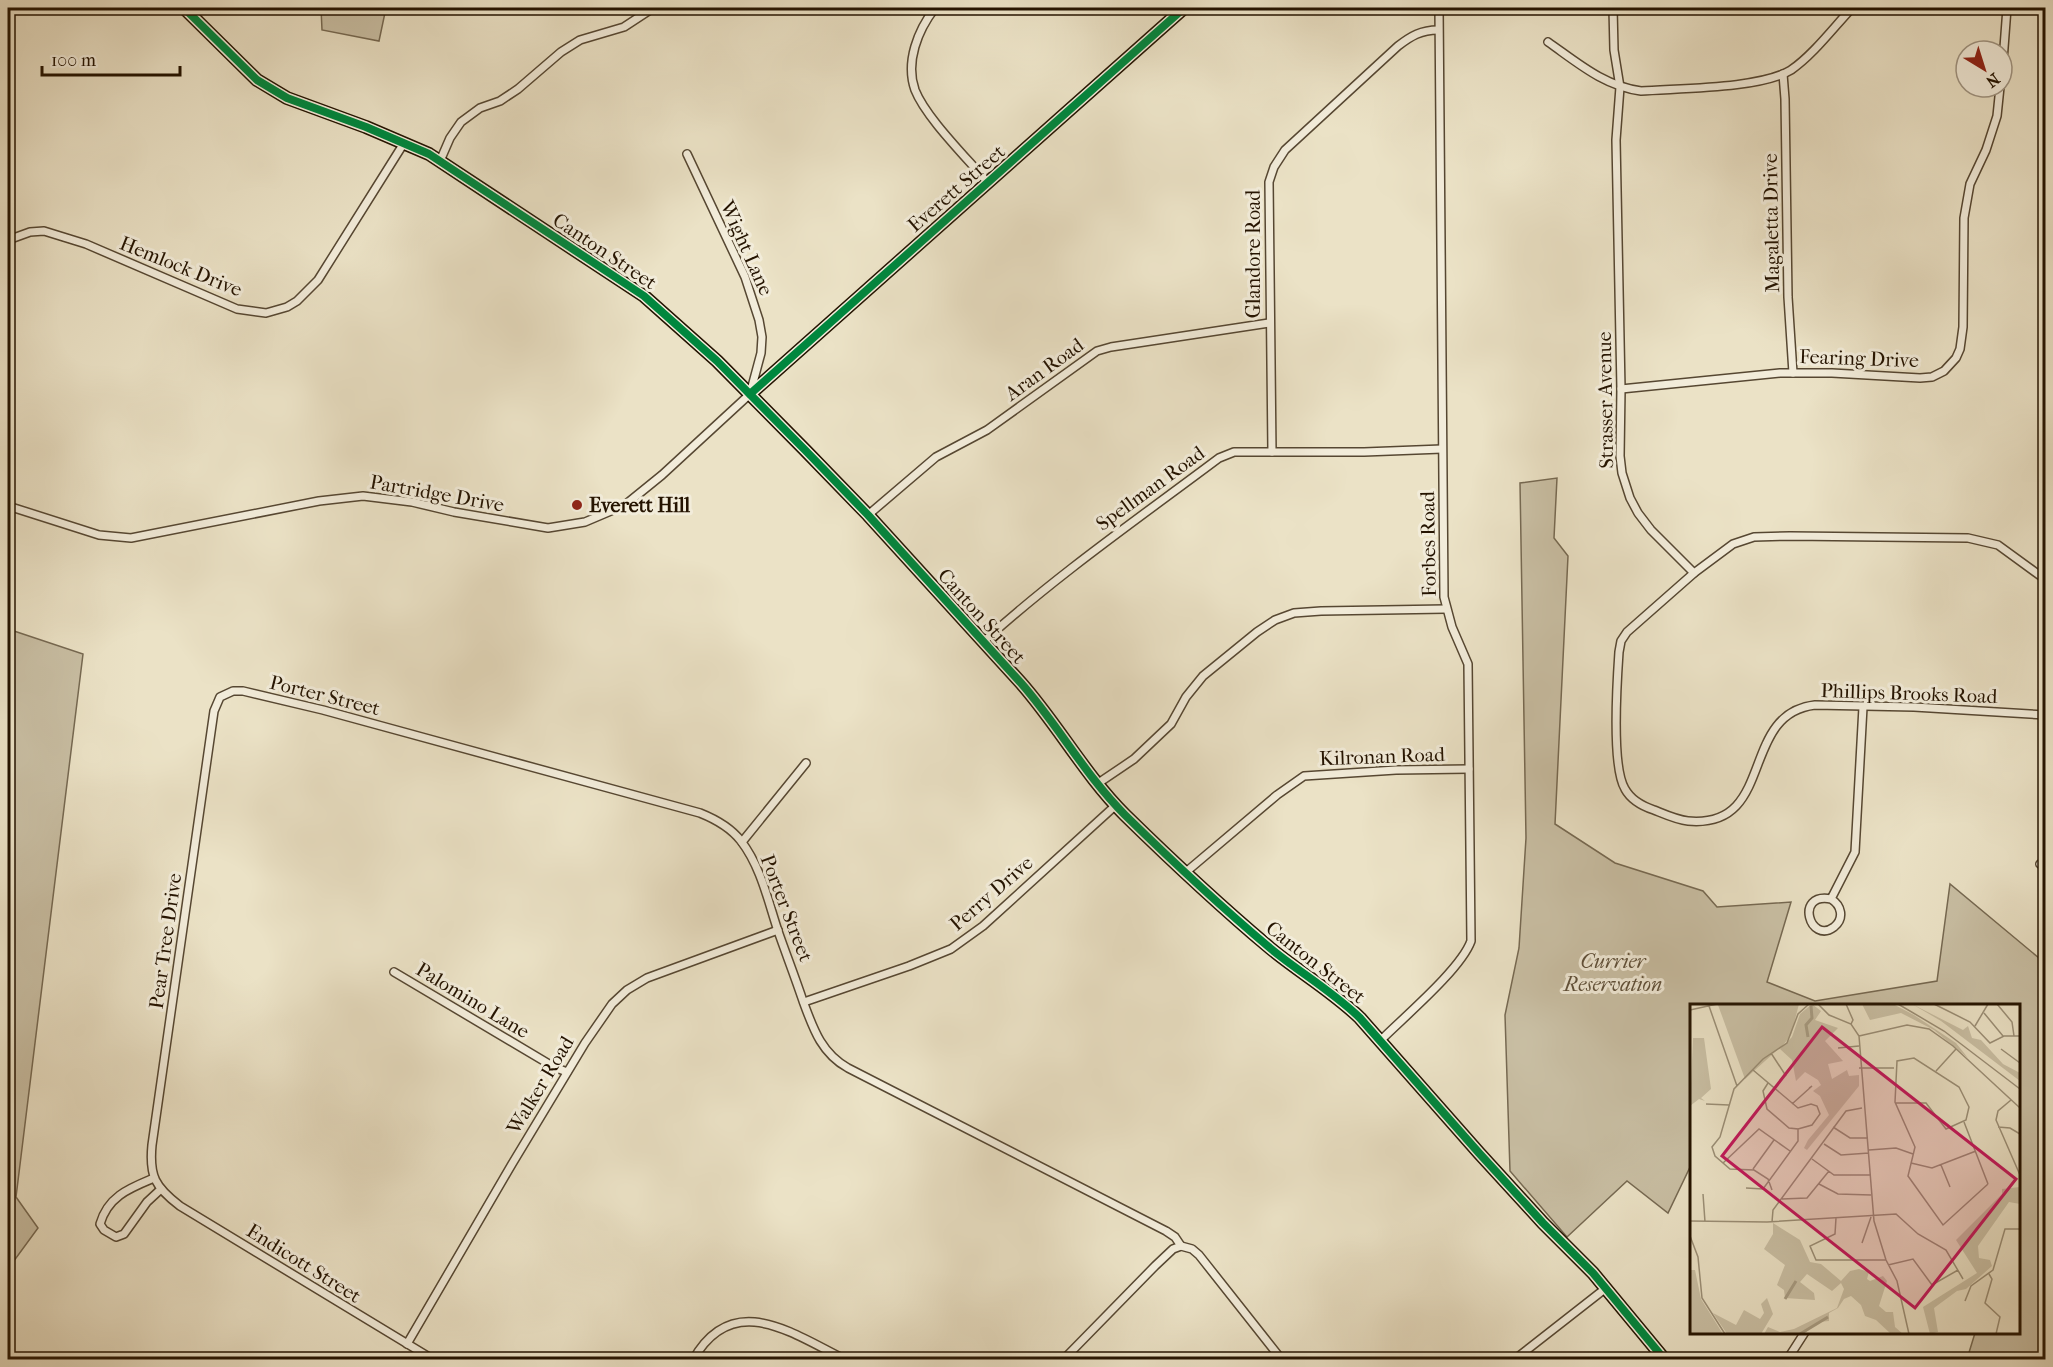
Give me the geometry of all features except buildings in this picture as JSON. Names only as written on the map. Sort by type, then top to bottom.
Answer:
[{"type":"main road","name":"Canton Street","points":[[184,8],[257,80],[287,98],[366,127],[440,161],[642,294],[711,355],[868,515],[983,642],[1037,702],[1097,784],[1116,805],[1271,949],[1343,1002],[1381,1040],[1479,1153],[1606,1288],[1665,1359]]},
{"type":"main road","name":"Everett Street","points":[[750,394],[1184,8]]},
{"type":"street","points":[[440,161],[450,138],[461,122],[480,108],[500,101],[518,89],[561,52],[580,40],[624,27],[653,8]]},
{"type":"street","points":[[935,8],[924,22],[915,47],[911,70],[915,90],[936,122],[988,183]]},
{"type":"street","name":"Forbes Road","points":[[1381,1040],[1453,968],[1467,952],[1470,941],[1467,664],[1446,609],[1444,597],[1439,8]]},
{"type":"street","name":"Strasser Avenue","points":[[1613,8],[1614,50],[1620,87],[1616,140],[1622,473],[1630,498],[1652,530],[1694,573]]},
{"type":"street","points":[[1548,42],[1596,76],[1620,87],[1641,91],[1746,83],[1768,80],[1783,74],[1804,59],[1852,8]]},
{"type":"street","points":[[2005,39],[2007,8]]},
{"type":"street","name":"Glandore Road","points":[[1272,452],[1269,182],[1274,166],[1285,150],[1398,46],[1425,30],[1438,30]]},
{"type":"street","name":"Magaletta Drive","points":[[1783,74],[1788,297],[1793,373]]},
{"type":"street","name":"Fearing Drive","points":[[1621,389],[1793,373],[1920,378],[1932,377],[1944,371],[1956,358],[1960,349],[1964,218],[1970,184],[1986,150],[1997,116],[1999,99]]},
{"type":"street","name":"Hemlock Drive","points":[[8,240],[30,232],[44,231],[86,244],[237,309],[266,314],[297,301],[318,280],[404,143]]},
{"type":"street","name":"Wight Lane","points":[[687,154],[745,277],[759,320],[762,337],[761,353],[758,372],[750,394]]},
{"type":"street","name":"Aran Road","points":[[868,515],[936,457],[987,430],[1094,352],[1111,346],[1269,323]]},
{"type":"street","name":"Partridge Drive","points":[[8,506],[99,536],[131,538],[319,501],[363,496],[412,502],[532,527],[557,527],[585,522],[625,505],[662,476],[750,394]]},
{"type":"street","name":"Spellman Road","points":[[983,642],[1082,559],[1219,458],[1234,452],[1364,452],[1442,448]]},
{"type":"street","points":[[1694,573],[1733,544],[1754,537],[1968,538],[1998,544],[2046,580]]},
{"type":"street","name":"Phillips Brooks Road","points":[[1694,573],[1628,632],[1621,641],[1617,673],[1617,742],[1620,776],[1624,788],[1633,800],[1648,808],[1686,821],[1708,822],[1724,817],[1743,800],[1771,733],[1787,715],[1800,707],[1815,705],[1914,707],[2046,715]]},
{"type":"street","points":[[1097,784],[1134,759],[1171,724],[1186,697],[1203,676],[1275,620],[1294,613],[1321,611],[1446,609]]},
{"type":"street","name":"Porter Street","points":[[220,697],[233,691],[243,691],[323,710],[690,810],[717,821],[731,830],[742,842],[764,887],[804,1002],[820,1043],[826,1051],[839,1063],[1175,1237],[1181,1245],[1192,1249],[1203,1259],[1282,1359]]},
{"type":"street","name":"Pear Tree Drive","points":[[161,1189],[154,1178],[151,1166],[152,1144],[214,711],[220,697]]},
{"type":"street","points":[[1831,899],[1855,852],[1863,707]]},
{"type":"street","points":[[742,842],[806,763]]},
{"type":"street","name":"Kilronan Road","points":[[1186,872],[1277,795],[1304,776],[1396,770],[1469,769]]},
{"type":"street","name":"Perry Drive","points":[[804,1002],[951,949],[982,926],[1116,805]]},
{"type":"street","points":[[1820,898],[1831,899],[1839,906],[1841,916],[1839,921],[1827,930],[1817,928],[1810,921],[1811,905],[1820,898]]},
{"type":"street","name":"Walker Road","points":[[407,1344],[567,1072],[612,1004],[627,990],[662,971],[778,930]]},
{"type":"street","name":"Palomino Lane","points":[[394,972],[554,1067],[567,1072]]},
{"type":"street","points":[[154,1178],[122,1192],[103,1215],[100,1224],[104,1230],[116,1237],[124,1234],[147,1202],[161,1189]]},
{"type":"street","name":"Endicott Street","points":[[161,1189],[180,1206],[434,1359]]},
{"type":"street","points":[[1063,1359],[1155,1266],[1173,1249],[1181,1245]]},
{"type":"street","points":[[1514,1359],[1606,1288]]},
{"type":"street","points":[[693,1359],[705,1342],[720,1329],[737,1323],[757,1321],[772,1324],[846,1359]]},
{"type":"street","points":[[1787,1359],[1804,1334]]},
{"type":"green space","points":[[321,8],[386,8],[379,41],[322,30]]},
{"type":"green space","name":"Currier Reservation","points":[[1557,478],[1554,538],[1568,556],[1555,824],[1615,863],[1703,891],[1717,907],[1791,902],[1767,982],[1815,1001],[1937,981],[1950,884],[2045,963],[2045,1359],[1967,1359],[1975,1334],[2020,1334],[2020,1004],[1690,1004],[1690,1167],[1668,1213],[1627,1181],[1567,1237],[1510,1171],[1505,1015],[1519,948],[1526,838],[1520,483]]},
{"type":"green space","points":[[8,629],[83,654],[16,1197],[38,1228],[8,1269]]},
{"type":"cycle path","points":[[184,8],[257,80],[287,98],[366,127],[429,154],[644,296],[717,361],[868,515],[1021,683],[1097,783],[1125,815],[1251,932],[1360,1018],[1479,1153],[1543,1223],[1593,1273],[1665,1360]]},
{"type":"cycle path","points":[[750,394],[1184,8]]},
{"type":"place","name":"Everett Hill","points":[[577,505]]}]
